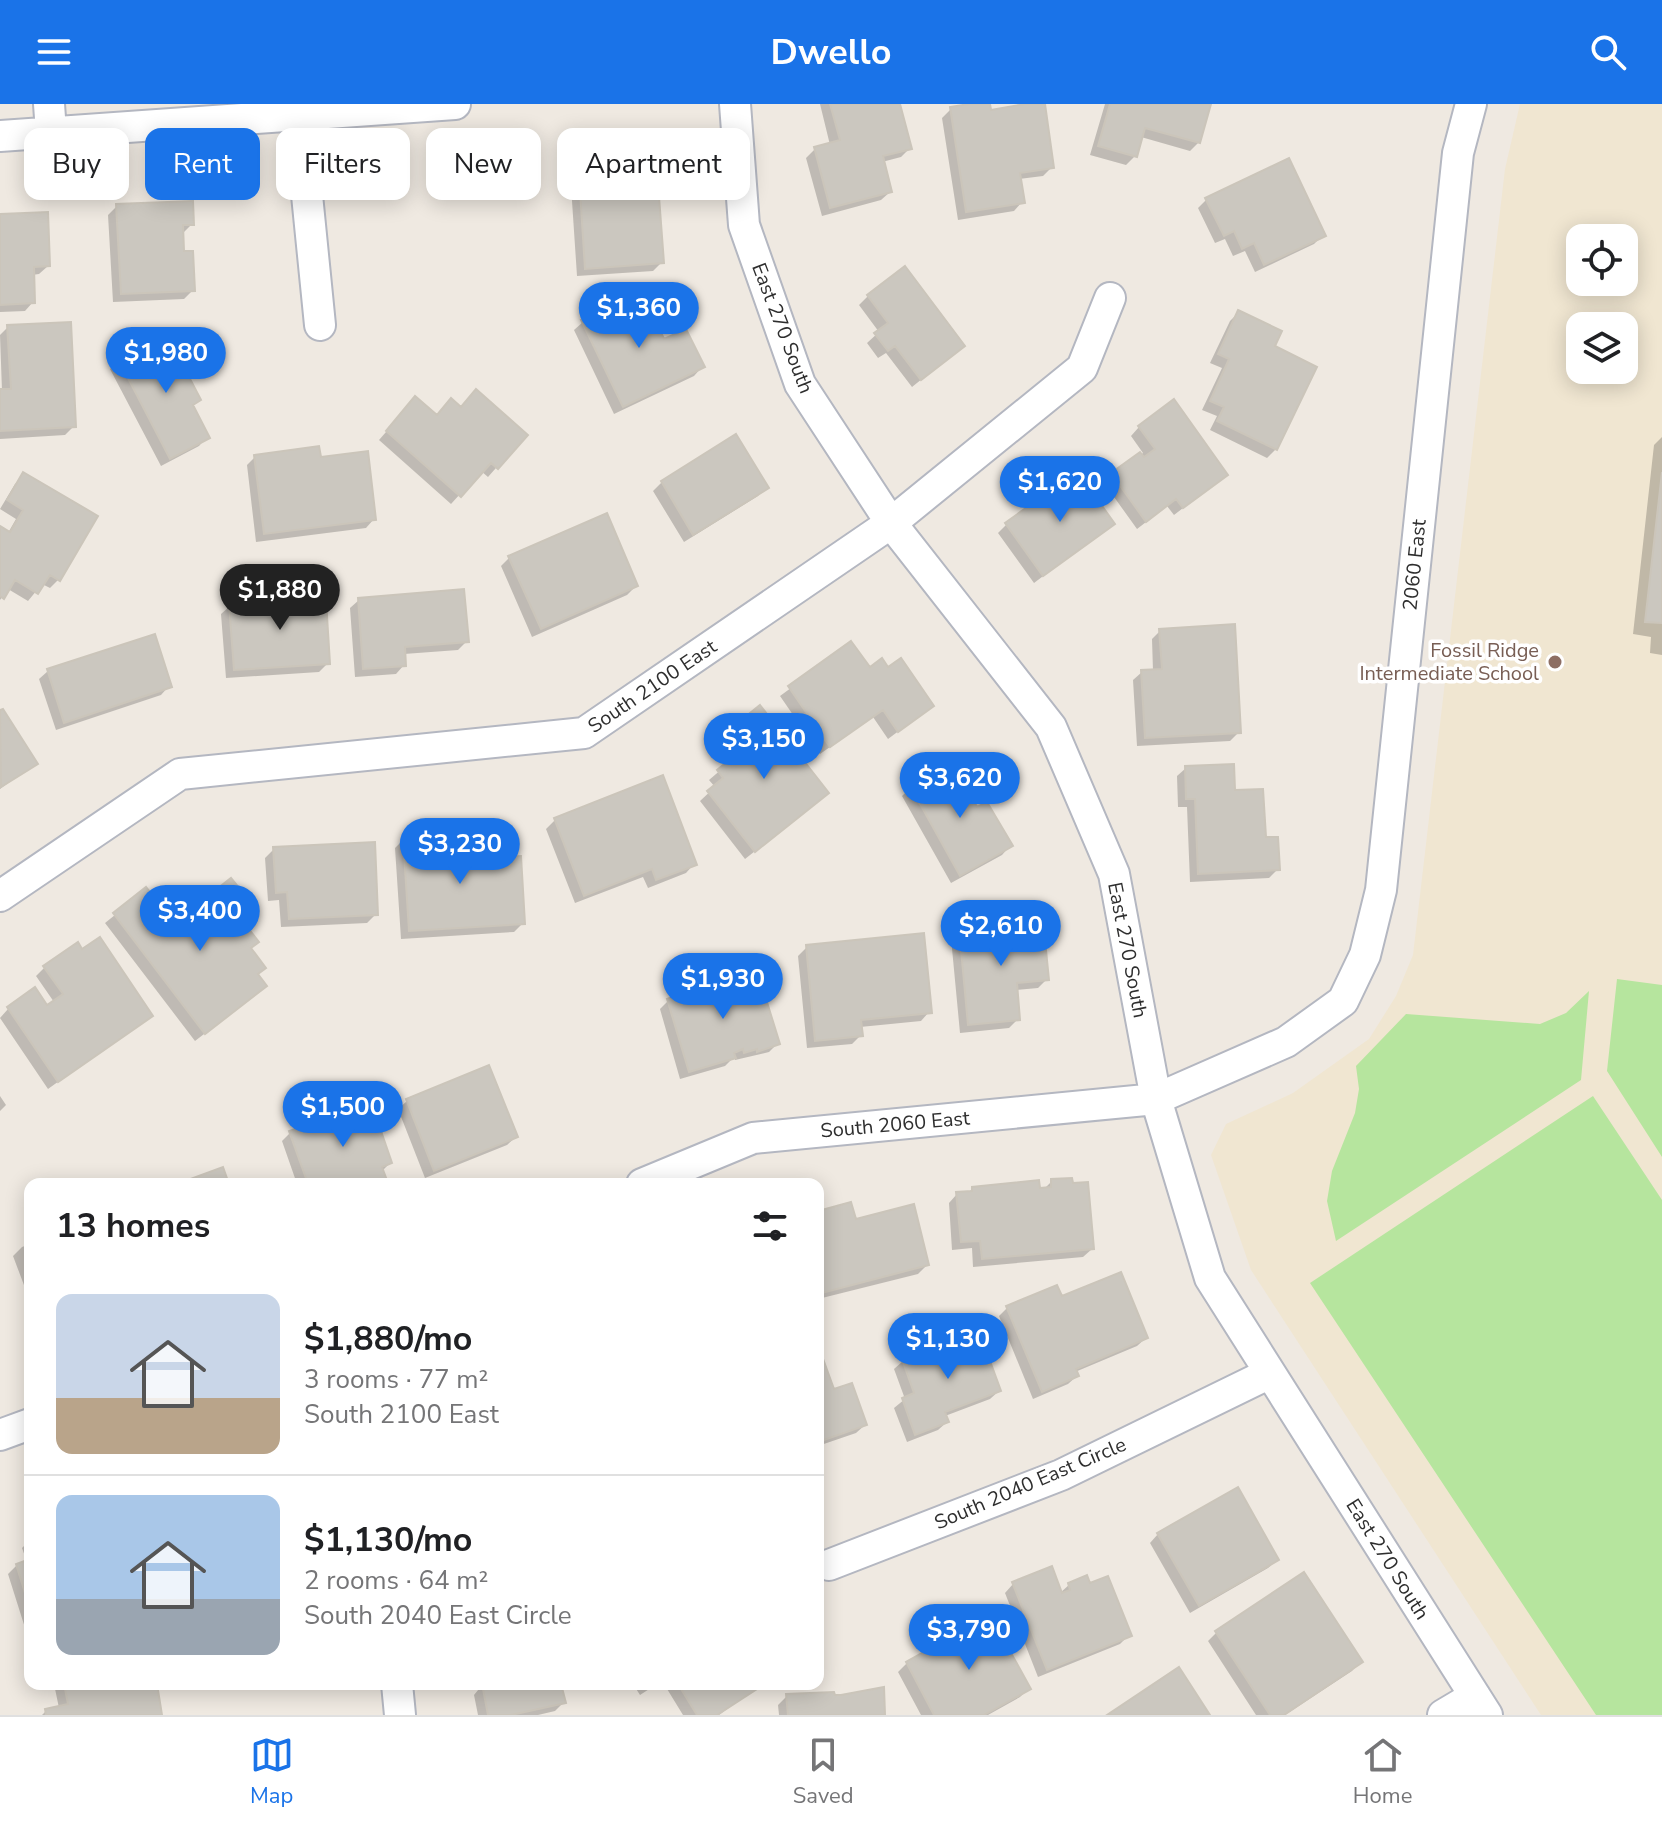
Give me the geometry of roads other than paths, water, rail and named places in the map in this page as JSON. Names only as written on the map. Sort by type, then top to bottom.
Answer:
[{"type":"street","points":[[0,136],[50,118],[299,115],[455,104]]},
{"type":"street","name":"East 270 South","points":[[735,104],[744,225],[800,384],[891,523],[1051,727],[1114,874],[1156,1099],[1210,1278],[1481,1705]]},
{"type":"street","name":"2060 East","points":[[1156,1099],[1286,1042],[1343,1001],[1365,955],[1381,890],[1458,153],[1471,104]]},
{"type":"street","points":[[299,115],[320,325]]},
{"type":"street","name":"South 2100 East","points":[[0,896],[180,774],[584,733],[891,523],[1082,368],[1110,298]]},
{"type":"street","name":"South 2060 East","points":[[656,1178],[753,1138],[1156,1099]]},
{"type":"street","name":"South 2040 East Circle","points":[[829,1565],[1061,1475],[1270,1373]]},
{"type":"street","points":[[0,1435],[24,1426]]},
{"type":"street","points":[[398,1690],[400,1715]]},
{"type":"street","points":[[1443,1715],[1481,1705]]},
{"type":"place","name":"Fossil Ridge Intermediate School","points":[[1555,662]]}]
